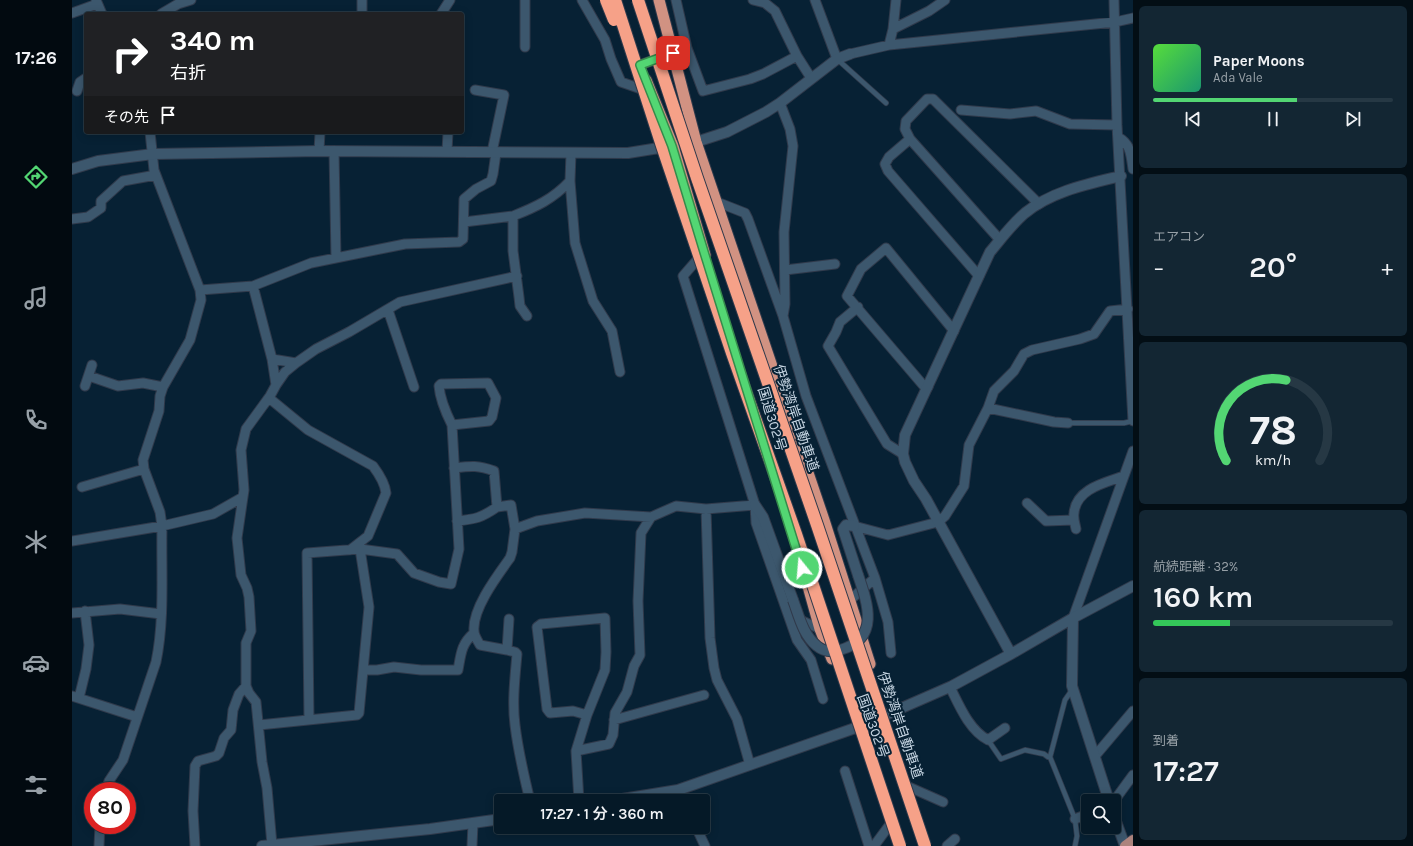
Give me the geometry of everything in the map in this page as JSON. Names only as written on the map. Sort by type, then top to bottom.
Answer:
[{"type":"highway","points":[[606,0],[667,146]]},
{"type":"highway","points":[[615,0],[667,146],[732,353],[796,534],[899,846]]},
{"type":"highway","name":"国道302号","points":[[618,0],[640,65],[651,92],[667,146],[704,252],[820,629],[858,728],[899,846]]},
{"type":"highway","name":"伊勢湾岸自動車道","points":[[638,0],[925,846]]},
{"type":"highway","points":[[645,0],[698,178]]},
{"type":"highway","name":"国道302号","points":[[659,0],[696,142],[850,600],[928,846]]},
{"type":"main road","points":[[1125,846],[1133,840]]},
{"type":"street","points":[[164,12],[178,4],[192,0]]},
{"type":"street","points":[[362,0],[362,12]]},
{"type":"street","points":[[442,12],[450,0]]},
{"type":"street","points":[[524,0],[525,47]]},
{"type":"street","points":[[582,0],[605,40],[621,82],[651,92]]},
{"type":"street","points":[[676,0],[687,48],[703,91],[750,79],[763,74],[797,56]]},
{"type":"street","points":[[753,0],[765,3],[775,11],[797,56],[811,78]]},
{"type":"street","points":[[815,0],[837,59]]},
{"type":"street","points":[[889,45],[896,0]]},
{"type":"street","points":[[892,29],[929,11],[945,0]]},
{"type":"street","points":[[1114,0],[1116,22],[1117,125],[1121,176],[1133,421]]},
{"type":"street","points":[[72,14],[97,2],[101,12]]},
{"type":"street","points":[[72,169],[98,161],[153,154],[319,151],[628,153],[696,142],[727,132],[766,112],[837,59],[850,54],[889,45],[1116,22],[1133,18]]},
{"type":"street","points":[[640,65],[687,48]]},
{"type":"street","points":[[77,91],[80,82],[84,79]]},
{"type":"street","points":[[200,290],[253,286],[311,263],[405,244],[459,242],[463,239],[464,199],[476,189],[491,180],[493,174],[494,152],[504,95],[475,90]]},
{"type":"street","points":[[1000,240],[910,139],[905,129],[906,121],[927,99],[933,98],[1039,204]]},
{"type":"street","points":[[780,103],[790,129],[793,146],[784,232],[785,304],[782,316]]},
{"type":"street","points":[[961,110],[1010,114],[1036,111],[1070,124],[1117,125]]},
{"type":"street","points":[[109,782],[123,760],[156,662],[159,648],[162,526],[160,512],[144,469],[144,460],[159,411],[160,396],[163,387],[190,340],[200,300],[200,290],[154,170],[150,134]]},
{"type":"street","points":[[319,151],[320,134]]},
{"type":"street","points":[[446,151],[448,134]]},
{"type":"street","points":[[1118,137],[1125,141],[1130,152],[1133,169]]},
{"type":"street","points":[[910,139],[889,157],[885,164],[888,171],[979,276]]},
{"type":"street","points":[[334,151],[336,258]]},
{"type":"street","points":[[571,153],[570,181],[575,243],[589,292],[612,331],[620,372]]},
{"type":"street","points":[[72,219],[88,217],[101,208],[101,201],[123,181],[156,175]]},
{"type":"street","points":[[1011,654],[914,481],[903,454],[905,435],[990,252],[1014,223],[1039,204],[1069,189],[1121,176]]},
{"type":"street","points":[[464,222],[513,216],[537,207],[560,192],[570,181]]},
{"type":"street","points":[[717,202],[745,213],[748,219],[782,316],[806,396],[854,526],[875,578],[888,622],[892,653]]},
{"type":"street","points":[[513,216],[513,251],[520,306],[527,316]]},
{"type":"street","points":[[928,387],[923,385],[858,307],[847,296],[862,269],[886,248],[954,331]]},
{"type":"street","points":[[704,252],[683,276],[755,505],[756,522],[787,614],[797,640],[811,660],[824,699]]},
{"type":"street","points":[[785,270],[835,264]]},
{"type":"street","points":[[494,820],[415,830],[267,845],[267,788],[262,762],[256,702],[246,686],[246,643],[251,631],[249,597],[247,588],[240,575],[237,538],[244,490],[241,450],[246,429],[269,398],[285,372],[316,349],[349,332],[400,302],[517,276]]},
{"type":"street","points":[[253,286],[272,359],[276,385]]},
{"type":"street","points":[[858,307],[840,322],[828,346],[887,444],[903,454]]},
{"type":"street","points":[[755,505],[763,517],[802,627],[809,638],[825,651],[832,652],[846,648],[860,640],[864,635],[868,619],[867,603],[843,529],[846,525],[888,535],[938,522],[945,516],[964,486],[969,445],[988,408],[994,391],[1014,372],[1024,354],[1032,350],[1080,339],[1094,334],[1110,311],[1128,309]]},
{"type":"street","points":[[388,310],[414,387]]},
{"type":"street","points":[[272,359],[296,363]]},
{"type":"street","points":[[85,386],[92,365]]},
{"type":"street","points":[[89,376],[118,386],[143,382],[163,387]]},
{"type":"street","points":[[309,720],[308,553],[360,550],[397,554],[414,573],[439,582],[451,584],[460,549],[452,425],[446,412],[439,386],[441,384],[488,383],[496,398],[492,417],[489,421],[452,425]]},
{"type":"street","points":[[269,398],[308,430],[374,466],[378,472],[386,488],[386,493],[368,536],[350,550]]},
{"type":"street","points":[[988,408],[1054,422],[1068,423]]},
{"type":"street","points":[[1107,794],[1073,689],[1073,618],[1133,451]]},
{"type":"street","points":[[454,468],[476,466],[494,471],[497,507]]},
{"type":"street","points":[[82,487],[144,469]]},
{"type":"street","points":[[1076,529],[1073,514],[1078,500],[1090,489],[1124,476]]},
{"type":"street","points":[[72,541],[162,526],[213,514],[243,497]]},
{"type":"street","points":[[1027,503],[1046,521],[1074,520]]},
{"type":"street","points":[[457,521],[478,519],[485,516],[497,507],[511,505],[515,529],[512,552],[510,558],[484,599],[474,622],[474,633],[480,646],[506,650],[517,654],[514,707],[515,725],[528,794]]},
{"type":"street","points":[[515,529],[537,521],[585,513],[651,517],[676,506],[706,509],[755,505]]},
{"type":"street","points":[[706,509],[710,638],[714,668],[717,680],[737,719],[750,765]]},
{"type":"street","points":[[576,751],[609,744],[613,735],[615,713],[627,692],[634,666],[640,655],[638,601],[641,533],[651,517]]},
{"type":"street","points":[[259,725],[356,715],[359,713],[369,606],[360,550]]},
{"type":"street","points":[[850,600],[875,578]]},
{"type":"street","points":[[653,794],[678,790],[858,728],[886,716],[950,686],[1011,654],[1073,618],[1132,588]]},
{"type":"street","points":[[72,613],[120,609],[161,614]]},
{"type":"street","points":[[85,611],[89,645],[86,669],[75,697],[138,717]]},
{"type":"street","points":[[787,614],[820,629]]},
{"type":"street","points":[[579,794],[576,751],[587,715],[605,670],[605,618],[541,624],[537,627],[547,709],[550,713],[573,711],[587,715]]},
{"type":"street","points":[[506,650],[509,619]]},
{"type":"street","points":[[363,670],[377,670],[394,667],[421,670],[458,670],[462,649],[468,638],[474,633]]},
{"type":"street","points":[[195,846],[193,811],[194,766],[198,761],[216,756],[219,753],[224,738],[231,730],[233,710],[239,694],[246,686]]},
{"type":"street","points":[[950,686],[964,714],[978,733],[988,740],[1005,728]]},
{"type":"street","points":[[614,720],[704,695]]},
{"type":"street","points":[[1095,756],[1133,711]]},
{"type":"street","points":[[845,771],[869,846]]},
{"type":"street","points":[[1119,794],[1133,775]]},
{"type":"street","points":[[909,787],[943,802]]},
{"type":"street","points":[[678,790],[680,794]]},
{"type":"street","points":[[1075,819],[1081,817]]},
{"type":"street","points":[[472,846],[473,823]]},
{"type":"street","points":[[874,846],[891,823]]},
{"type":"street","points":[[99,846],[100,834]]},
{"type":"street","points":[[699,834],[705,846]]},
{"type":"street","points":[[1121,834],[1125,846]]},
{"type":"street","points":[[947,846],[955,839]]},
{"type":"lane","points":[[837,59],[886,103]]},
{"type":"lane","points":[[1068,423],[1124,423],[1133,421]]},
{"type":"lane","points":[[1073,689],[1065,700],[1050,757],[1075,819],[1077,836],[1075,846]]},
{"type":"lane","points":[[988,740],[1001,759],[1026,750],[1050,757]]},
{"type":"route","points":[[673,53],[640,65],[672,146],[802,568]]}]
